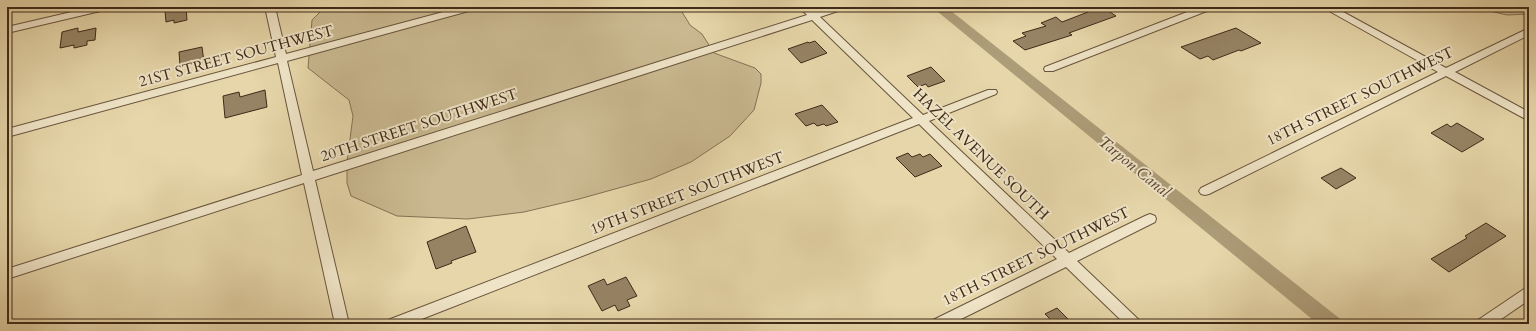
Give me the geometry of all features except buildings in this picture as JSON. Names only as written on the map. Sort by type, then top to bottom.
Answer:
[{"type":"street","points":[[7,30],[106,7]]},
{"type":"street","points":[[270,7],[342,324]]},
{"type":"street","name":"21ST STREET SOUTHWEST","points":[[7,134],[473,7]]},
{"type":"street","name":"HAZEL AVENUE SOUTH","points":[[804,7],[1134,324]]},
{"type":"street","name":"20TH STREET SOUTHWEST","points":[[7,274],[309,176],[841,7]]},
{"type":"street","points":[[1049,69],[1209,7]]},
{"type":"street","points":[[1327,7],[1529,117]]},
{"type":"street","name":"18TH STREET SOUTHWEST","points":[[1205,191],[1529,31]]},
{"type":"street","name":"19TH STREET SOUTHWEST","points":[[393,324],[992,92]]},
{"type":"street","name":"18TH STREET SOUTHWEST","points":[[938,324],[1150,219]]},
{"type":"street","points":[[1483,324],[1529,293]]},
{"type":"shaded area","points":[[325,7],[679,7],[690,25],[702,34],[714,53],[755,68],[761,74],[761,83],[754,110],[730,136],[691,162],[651,179],[579,199],[524,212],[468,219],[397,216],[351,196],[347,183],[347,162],[353,116],[349,100],[308,68],[312,20]]},
{"type":"shaded area","points":[[1473,7],[1529,7],[1529,14],[1507,15]]},
{"type":"waterway","name":"Tarpon Canal","points":[[938,7],[1332,324]]}]
